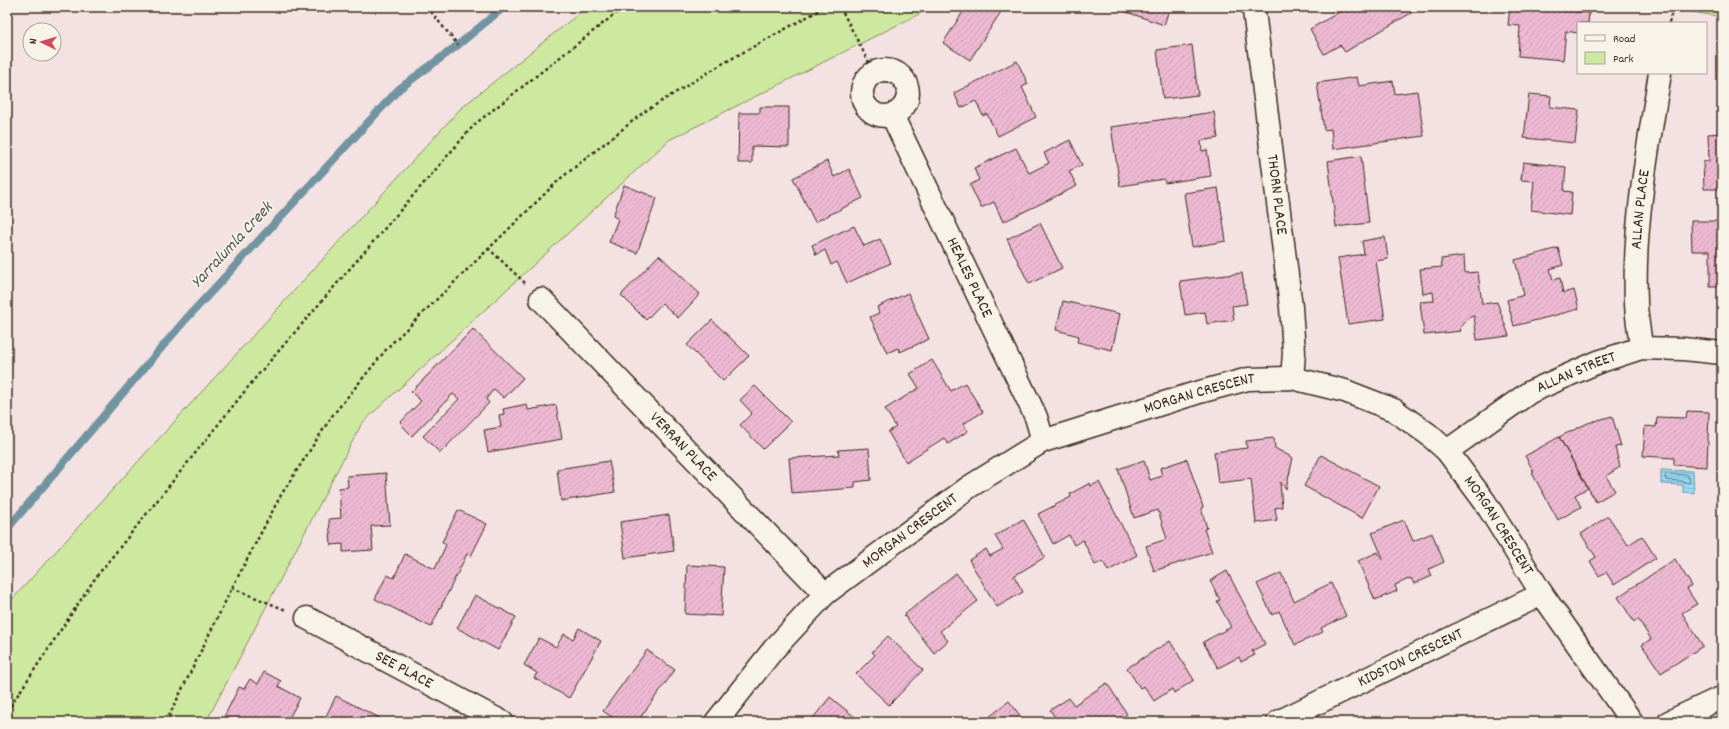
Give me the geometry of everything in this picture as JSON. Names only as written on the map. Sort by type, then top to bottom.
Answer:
[{"type":"street","name":"THORN PLACE","points":[[1254,12],[1291,307],[1294,353],[1292,378]]},
{"type":"street","points":[[888,69],[900,75],[906,84],[908,92],[907,100],[899,112],[892,116],[884,117],[874,114],[865,107],[861,97],[861,89],[867,77],[874,72],[888,69]]},
{"type":"street","name":"ALLAN PLACE","points":[[1642,348],[1636,303],[1638,221],[1660,74]]},
{"type":"street","name":"HEALES PLACE","points":[[892,116],[1036,417],[1043,441]]},
{"type":"street","name":"VERRAN PLACE","points":[[541,299],[825,594]]},
{"type":"street","name":"ALLAN STREET","points":[[1447,451],[1530,392],[1598,362],[1642,348],[1683,349],[1722,353]]},
{"type":"street","name":"MORGAN CRESCENT","points":[[716,722],[773,650],[825,594],[969,487],[1043,441],[1196,393],[1248,379],[1292,378],[1345,391],[1394,410],[1428,434],[1447,451],[1485,502],[1542,594],[1632,722]]},
{"type":"street","name":"KIDSTON CRESCENT","points":[[1278,722],[1542,594]]},
{"type":"street","name":"SEE PLACE","points":[[307,618],[502,722]]},
{"type":"street","points":[[1669,722],[1718,699],[1722,700]]},
{"type":"path","points":[[427,7],[458,45]]},
{"type":"path","points":[[7,711],[96,577],[257,376],[475,124],[624,7]]},
{"type":"path","points":[[166,722],[232,588],[281,495],[332,416],[389,346],[560,179],[644,112],[722,64],[825,7]]},
{"type":"path","points":[[840,7],[874,72]]},
{"type":"path","points":[[1669,22],[1672,7]]},
{"type":"path","points":[[488,248],[541,299]]},
{"type":"path","points":[[232,588],[307,618]]},
{"type":"green space","points":[[587,7],[933,7],[669,140],[362,423],[206,722],[7,722],[7,605],[461,108]]},
{"type":"green space","points":[[1663,7],[1722,7],[1722,17]]},
{"type":"water","points":[[1661,470],[1693,471],[1694,493],[1683,492],[1683,485],[1661,484]]},
{"type":"building","points":[[966,7],[1004,7],[970,60],[943,43]]},
{"type":"building","points":[[1112,7],[1170,7],[1164,25]]},
{"type":"building","points":[[1348,7],[1415,7],[1416,10],[1345,52],[1340,45],[1324,54],[1310,29]]},
{"type":"building","points":[[1510,7],[1589,13],[1588,22],[1577,22],[1577,33],[1566,31],[1563,60],[1518,56],[1520,26],[1508,25]]},
{"type":"building","points":[[1192,45],[1198,95],[1163,99],[1157,50]]},
{"type":"building","points":[[1017,61],[1028,84],[1022,87],[1036,117],[998,136],[987,114],[983,116],[976,101],[961,108],[954,93]]},
{"type":"building","points":[[1357,77],[1359,86],[1393,81],[1395,94],[1417,91],[1424,136],[1333,149],[1331,129],[1324,130],[1317,83]]},
{"type":"building","points":[[1529,94],[1551,96],[1550,107],[1579,110],[1575,143],[1524,138]]},
{"type":"building","points":[[760,107],[789,107],[789,147],[752,146],[752,163],[738,163],[739,113],[760,113]]},
{"type":"building","points":[[1214,112],[1218,138],[1201,141],[1202,151],[1207,150],[1211,176],[1165,183],[1164,179],[1120,186],[1111,127]]},
{"type":"building","points":[[1722,133],[1722,189],[1704,189],[1703,162],[1709,161],[1708,134]]},
{"type":"building","points":[[1070,140],[1082,165],[1069,171],[1077,186],[1003,222],[994,202],[981,208],[970,185],[979,180],[974,168],[1016,148],[1029,173],[1049,163],[1044,153]]},
{"type":"building","points":[[1361,156],[1369,223],[1336,227],[1328,161]]},
{"type":"building","points":[[827,161],[834,177],[849,169],[863,198],[815,222],[793,178]]},
{"type":"building","points":[[1523,162],[1566,167],[1564,191],[1572,192],[1570,215],[1531,210],[1534,181],[1521,180]]},
{"type":"building","points":[[624,185],[657,198],[637,253],[609,242],[618,219],[613,216]]},
{"type":"building","points":[[1218,188],[1226,241],[1192,247],[1184,193]]},
{"type":"building","points":[[1691,221],[1722,221],[1722,287],[1710,287],[1710,251],[1692,251]]},
{"type":"building","points":[[1040,223],[1062,268],[1029,284],[1007,239]]},
{"type":"building","points":[[854,226],[864,246],[880,239],[891,263],[847,283],[837,262],[831,265],[825,250],[816,255],[812,245]]},
{"type":"building","points":[[1385,237],[1388,259],[1376,261],[1385,319],[1348,324],[1338,258],[1364,254],[1362,241]]},
{"type":"building","points":[[1558,248],[1563,265],[1550,269],[1553,280],[1560,278],[1563,293],[1574,290],[1579,309],[1514,326],[1507,300],[1524,295],[1515,260]]},
{"type":"building","points":[[659,255],[700,294],[678,318],[662,303],[646,320],[621,295]]},
{"type":"building","points":[[1464,256],[1465,273],[1478,272],[1482,304],[1497,302],[1509,336],[1477,340],[1474,316],[1470,317],[1460,328],[1461,331],[1424,335],[1420,302],[1434,301],[1433,292],[1423,294],[1420,269],[1442,267],[1441,259]]},
{"type":"building","points":[[1242,273],[1247,304],[1232,306],[1234,320],[1207,324],[1205,312],[1185,315],[1180,281]]},
{"type":"building","points":[[908,293],[929,339],[900,352],[898,348],[887,353],[870,317],[879,313],[877,307]]},
{"type":"building","points":[[1063,301],[1120,314],[1112,350],[1077,342],[1079,336],[1056,330]]},
{"type":"building","points":[[712,320],[749,356],[723,381],[687,345]]},
{"type":"building","points":[[473,329],[523,378],[504,398],[494,389],[486,399],[489,403],[440,453],[423,436],[459,399],[453,394],[412,436],[400,423],[421,401],[411,392]]},
{"type":"building","points":[[932,360],[951,391],[965,383],[983,412],[963,424],[968,431],[948,444],[944,438],[906,462],[888,432],[896,427],[885,409],[919,388],[910,374]]},
{"type":"building","points":[[755,386],[791,422],[763,449],[740,425],[752,413],[740,400]]},
{"type":"building","points":[[527,404],[528,410],[556,405],[562,439],[488,452],[484,430],[501,427],[499,415],[504,414],[503,409]]},
{"type":"building","points":[[1687,411],[1709,412],[1707,467],[1674,465],[1674,458],[1643,456],[1645,426],[1656,427],[1657,417],[1686,418]]},
{"type":"building","points":[[1612,416],[1621,446],[1615,447],[1620,467],[1606,476],[1615,491],[1596,502],[1559,437],[1588,423]]},
{"type":"building","points":[[1559,437],[1588,488],[1575,495],[1581,507],[1558,520],[1532,473],[1534,472],[1525,456]]},
{"type":"building","points":[[1274,438],[1275,448],[1293,458],[1286,489],[1280,482],[1282,507],[1275,508],[1277,520],[1256,523],[1251,479],[1218,483],[1214,452],[1247,448],[1246,441]]},
{"type":"building","points":[[869,448],[871,480],[855,482],[855,488],[792,493],[789,458],[839,455],[838,450]]},
{"type":"building","points":[[1321,455],[1379,486],[1362,518],[1304,486]]},
{"type":"building","points":[[1187,459],[1203,507],[1201,508],[1207,528],[1204,529],[1212,552],[1154,571],[1146,546],[1167,539],[1158,510],[1134,518],[1118,469],[1144,460],[1150,480],[1162,476],[1160,468]]},
{"type":"building","points":[[609,461],[615,492],[561,501],[557,469]]},
{"type":"building","points":[[386,473],[390,525],[371,526],[373,550],[343,552],[343,544],[331,545],[329,519],[341,518],[339,488],[348,487],[347,476]]},
{"type":"building","points":[[1099,482],[1137,555],[1108,571],[1103,561],[1095,565],[1083,540],[1074,545],[1069,535],[1053,544],[1038,514],[1071,497],[1070,494],[1090,483],[1091,486]]},
{"type":"building","points":[[458,510],[487,524],[471,556],[467,554],[431,627],[375,599],[387,575],[394,578],[405,554],[435,569],[446,545],[442,542]]},
{"type":"building","points":[[669,515],[674,551],[625,558],[620,522]]},
{"type":"building","points":[[1608,516],[1628,545],[1642,536],[1656,558],[1614,585],[1606,572],[1599,576],[1590,561],[1596,557],[1581,534]]},
{"type":"building","points":[[1023,519],[1045,557],[1014,576],[1023,592],[997,607],[969,560],[986,549],[990,556],[1003,549],[995,536]]},
{"type":"building","points":[[1404,520],[1413,541],[1432,533],[1444,562],[1429,569],[1432,576],[1414,584],[1411,578],[1395,585],[1397,591],[1375,600],[1358,561],[1378,552],[1382,560],[1383,558],[1372,533]]},
{"type":"building","points":[[1675,559],[1692,586],[1687,589],[1697,604],[1682,613],[1703,646],[1661,673],[1642,645],[1651,639],[1638,619],[1634,622],[1618,597]]},
{"type":"building","points":[[687,565],[724,567],[721,616],[685,614]]},
{"type":"building","points":[[1227,571],[1265,644],[1252,651],[1255,655],[1241,662],[1239,657],[1218,668],[1203,642],[1231,627],[1217,601],[1220,600],[1210,581]]},
{"type":"building","points":[[956,573],[978,601],[940,631],[948,641],[934,653],[904,615]]},
{"type":"building","points":[[1281,573],[1294,601],[1331,583],[1346,616],[1321,628],[1323,632],[1295,645],[1279,611],[1272,615],[1257,584]]},
{"type":"building","points":[[475,595],[516,617],[498,650],[457,628]]},
{"type":"building","points":[[579,628],[601,641],[569,698],[534,678],[537,673],[524,665],[539,638],[556,647],[564,634],[573,639]]},
{"type":"building","points":[[888,636],[923,670],[889,705],[856,674],[875,655],[872,652]]},
{"type":"building","points":[[1170,641],[1194,680],[1174,693],[1172,689],[1154,701],[1144,686],[1140,688],[1127,668]]},
{"type":"building","points":[[647,650],[675,670],[637,722],[619,722],[603,711]]},
{"type":"building","points":[[264,672],[281,681],[278,686],[300,698],[287,722],[224,722],[226,718],[224,717],[239,687],[244,689],[250,679],[258,684]]},
{"type":"building","points":[[1107,683],[1127,714],[1116,722],[1054,722],[1052,719],[1055,717],[1050,710],[1069,698],[1074,705]]},
{"type":"building","points":[[336,696],[380,718],[378,722],[323,722]]},
{"type":"building","points":[[830,697],[861,722],[810,722]]},
{"type":"building","points":[[1009,701],[1025,722],[983,722]]},
{"type":"waterway","name":"Yarralumla Creek","points":[[7,529],[186,319],[399,89],[458,45],[504,7]]}]
